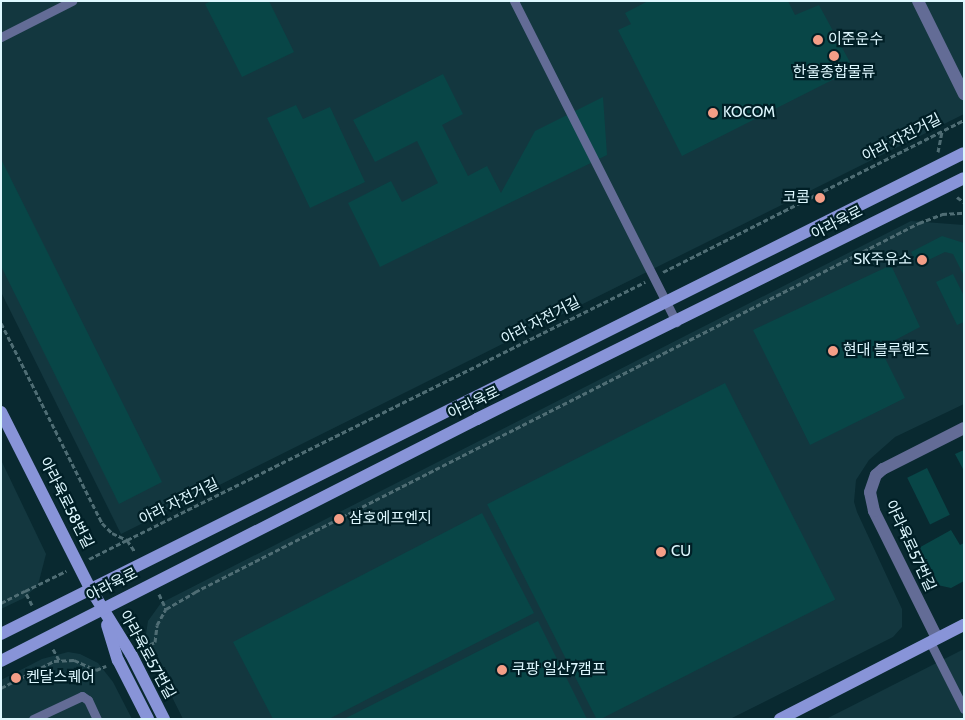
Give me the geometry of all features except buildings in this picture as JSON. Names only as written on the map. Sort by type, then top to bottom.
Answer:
[{"type":"street","points":[[918,1],[964,94]]},
{"type":"street","name":"아라육로","points":[[1,634],[964,153]]},
{"type":"street","name":"아라육로","points":[[1,661],[101,608],[964,178]]},
{"type":"street","name":"아라육로58번길","points":[[1,412],[101,608]]},
{"type":"street","name":"아라육로57번길","points":[[933,640],[874,511],[870,492],[876,475],[883,469],[964,428]]},
{"type":"street","name":"아라육로57번길","points":[[101,608],[118,660],[148,719]]},
{"type":"street","name":"아라육로57번길","points":[[101,608],[131,654],[164,719]]},
{"type":"street","points":[[780,719],[964,625]]},
{"type":"lane","points":[[1,37],[72,1]]},
{"type":"lane","points":[[514,1],[676,322]]},
{"type":"lane","points":[[933,640],[964,709]]},
{"type":"lane","points":[[33,719],[82,696],[88,700],[98,719]]},
{"type":"path","name":"아라 자전거길","points":[[1,323],[102,523],[112,533],[127,540],[964,120]]},
{"type":"path","points":[[155,642],[157,625],[166,609],[196,592],[919,223],[942,214],[964,213]]},
{"type":"path","points":[[1,603],[25,591]]},
{"type":"path","points":[[1,688],[54,661],[74,660],[96,670]]},
{"type":"shaded area","points":[[1,1],[964,1],[964,114],[121,534],[1,292]]},
{"type":"shaded area","points":[[911,221],[964,225],[964,404],[895,437],[869,460],[856,480],[854,502],[857,512],[902,609],[902,627],[893,637],[730,719],[183,719],[153,659],[146,634],[148,621],[161,603]]},
{"type":"shaded area","points":[[1,460],[46,554],[38,585],[24,598],[1,609]]},
{"type":"shaded area","points":[[964,649],[964,719],[826,719]]},
{"type":"shaded area","points":[[68,652],[80,654],[98,663],[113,682],[132,719],[1,719],[1,680],[42,659]]},
{"type":"place","name":"이준운수","points":[[818,40]]},
{"type":"place","name":"한울종합물류","points":[[834,56]]},
{"type":"place","name":"KOCOM","points":[[713,113]]},
{"type":"place","name":"코콤","points":[[820,198]]},
{"type":"place","name":"SK주유소","points":[[922,260]]},
{"type":"place","name":"현대 블루핸즈","points":[[833,351]]},
{"type":"place","name":"삼호에프엔지","points":[[339,519]]},
{"type":"place","name":"CU","points":[[661,552]]},
{"type":"place","name":"쿠팡 일산7캠프","points":[[502,670]]},
{"type":"place","name":"켄달스퀘어","points":[[16,678]]}]
